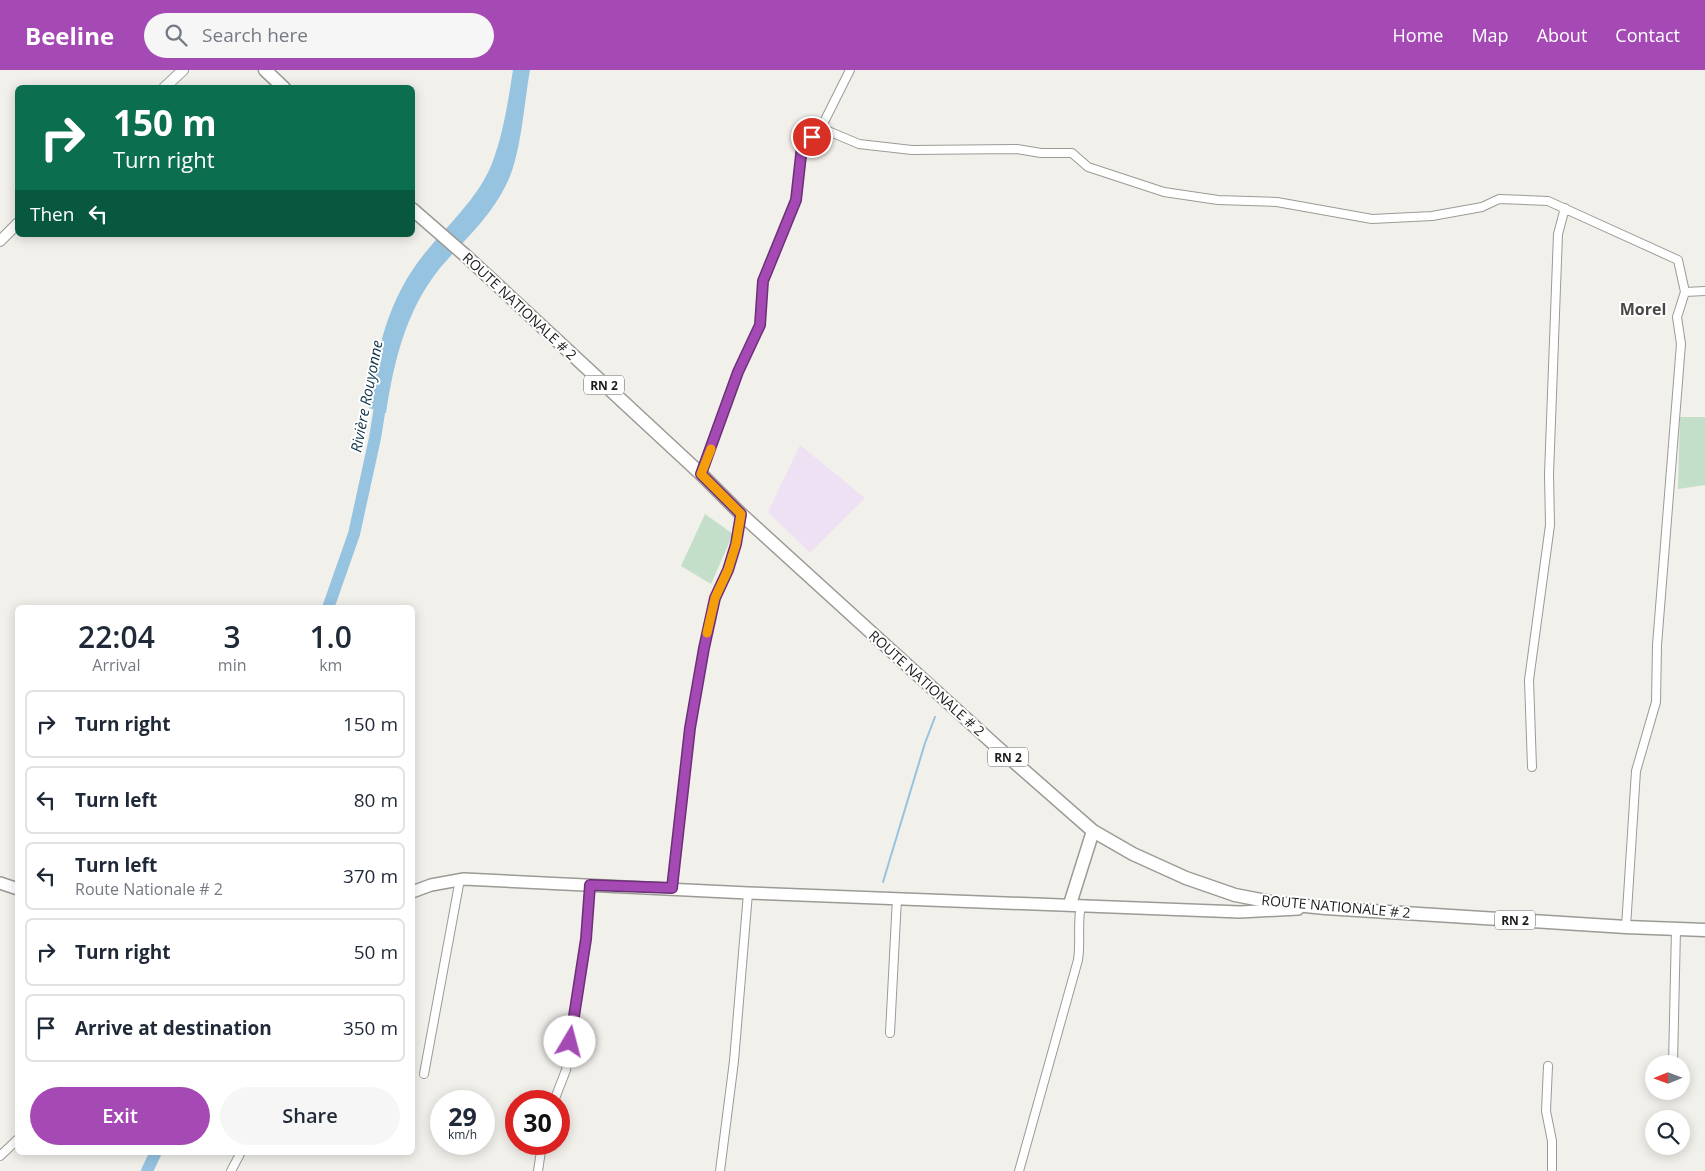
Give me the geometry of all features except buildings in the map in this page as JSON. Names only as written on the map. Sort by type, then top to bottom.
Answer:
[{"type":"main road","points":[[265,70],[281,85]]},
{"type":"main road","name":"ROUTE NATIONALE # 2","points":[[415,211],[437,229],[701,474],[741,514],[996,746],[1093,831],[1132,854],[1210,888],[1276,903],[1325,908],[1626,927],[1705,930]]},
{"type":"main road","points":[[1075,905],[1093,831]]},
{"type":"main road","points":[[415,891],[460,879],[748,893],[1240,912],[1325,908]]},
{"type":"main road","points":[[0,884],[15,888]]},
{"type":"street","points":[[167,85],[183,70]]},
{"type":"street","points":[[701,474],[738,372],[760,325],[763,281],[796,200],[802,146],[821,128],[850,70]]},
{"type":"street","points":[[821,128],[858,144],[912,150],[1017,148],[1041,153],[1072,153],[1088,167],[1164,192],[1218,200],[1277,202],[1372,219],[1432,216],[1482,207],[1499,199],[1548,201],[1678,260],[1684,292],[1677,316],[1681,344],[1658,645],[1656,702],[1636,771],[1626,927]]},
{"type":"street","points":[[1532,767],[1529,680],[1550,525],[1549,474],[1558,234],[1565,208]]},
{"type":"street","points":[[0,241],[15,226]]},
{"type":"street","points":[[1684,292],[1705,291]]},
{"type":"street","points":[[672,888],[690,728],[704,648],[715,598],[728,570],[736,544],[741,514]]},
{"type":"street","points":[[424,1074],[460,879]]},
{"type":"street","points":[[558,1090],[566,1070],[586,939],[590,885]]},
{"type":"street","points":[[720,1171],[732,1078],[748,893]]},
{"type":"street","points":[[890,1033],[897,898]]},
{"type":"street","points":[[1019,1171],[1078,960],[1081,939],[1075,905]]},
{"type":"street","points":[[1673,1055],[1676,929]]},
{"type":"street","points":[[1548,1066],[1546,1111],[1552,1141],[1552,1171]]},
{"type":"street","points":[[0,1156],[15,1142]]},
{"type":"street","points":[[231,1171],[239,1155]]},
{"type":"street","points":[[538,1171],[540,1155]]},
{"type":"shaded area","points":[[800,445],[865,498],[810,553],[768,512]]},
{"type":"green space","points":[[1680,417],[1705,417],[1705,485],[1678,489]]},
{"type":"green space","points":[[705,514],[733,534],[711,584],[681,566]]},
{"type":"water","points":[[513,70],[530,70],[519,145],[506,185],[492,208],[476,229],[440,268],[418,301],[403,337],[393,374],[386,413],[369,408],[380,346],[393,307],[412,270],[470,201],[485,178],[495,155],[502,131]]},
{"type":"waterway","name":"Rivière Rouyonne","points":[[329,605],[354,534],[375,438],[382,394]]},
{"type":"waterway","points":[[883,882],[925,743],[935,717]]},
{"type":"waterway","name":"Rivière Rouyonne","points":[[147,1171],[155,1155]]},
{"type":"slow traffic","points":[[707,633],[715,598],[728,570],[739,534],[741,514],[701,474],[711,449]]},
{"type":"district","name":"Morel","points":[[1643,309]]},
{"type":"route","points":[[570,1042],[586,939],[590,885],[672,888],[690,728],[704,648],[715,598],[728,570],[739,534],[741,514],[701,474],[714,444],[738,372],[760,325],[763,281],[796,200],[802,161],[802,146],[812,137]]}]
